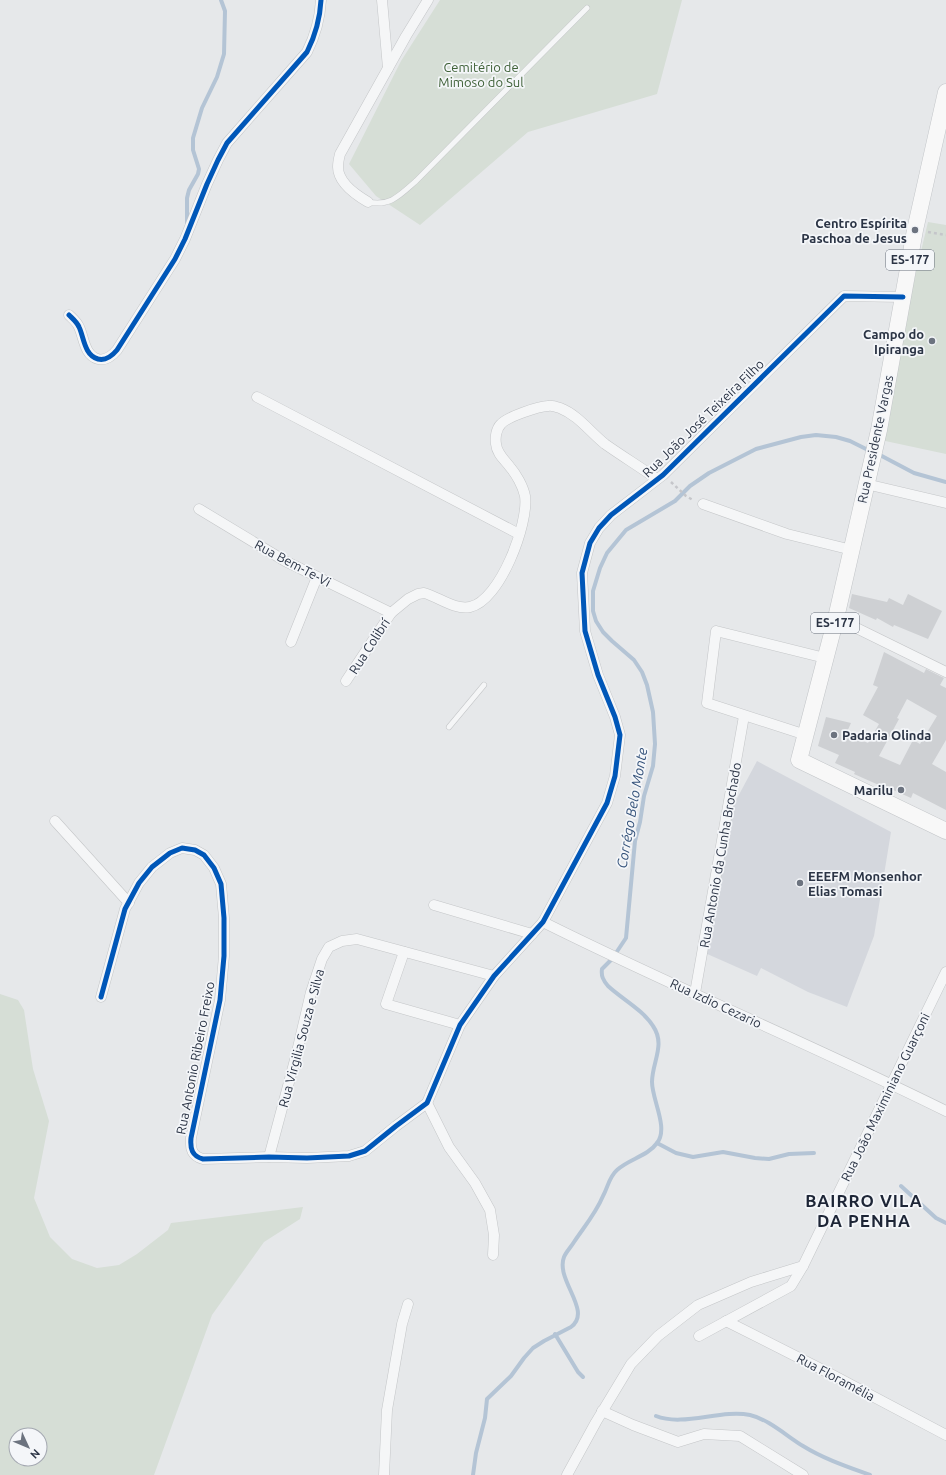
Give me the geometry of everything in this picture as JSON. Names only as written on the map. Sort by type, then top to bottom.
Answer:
[{"type":"main road","name":"Rua Presidente Vargas","points":[[946,92],[943,121],[921,201],[878,430],[852,550],[799,760],[946,831]]},
{"type":"street","points":[[69,315],[77,322],[89,352],[93,357],[104,359],[111,357],[175,259],[185,239],[209,178],[227,143],[307,52],[315,34],[321,9],[321,0]]},
{"type":"street","points":[[382,0],[388,68]]},
{"type":"street","points":[[368,202],[355,194],[343,181],[338,168],[340,154],[406,36],[428,0]]},
{"type":"street","name":"Rua João José Teixeira Filho","points":[[427,1103],[460,1025],[494,976],[543,922],[607,803],[615,776],[620,735],[615,717],[598,675],[585,631],[582,573],[590,543],[598,528],[611,515],[669,469],[844,296],[903,297]]},
{"type":"street","points":[[257,397],[519,534],[525,514],[525,496],[520,482],[511,468],[498,454],[496,432],[501,424],[521,413],[549,406],[560,408],[574,417],[605,443],[658,479]]},
{"type":"street","points":[[866,484],[946,503]]},
{"type":"street","points":[[703,504],[787,534],[852,550]]},
{"type":"street","name":"Rua Bem-Te-Vi","points":[[198,509],[285,561],[391,613]]},
{"type":"street","name":"Rua Colibrí","points":[[346,681],[391,613],[408,599],[424,593],[462,608],[471,607],[492,592],[504,572],[517,544],[519,534]]},
{"type":"street","points":[[291,642],[317,577]]},
{"type":"street","points":[[836,618],[946,672]]},
{"type":"street","points":[[806,735],[707,703],[716,631],[825,658]]},
{"type":"street","name":"Rua Antonio da Cunha Brochado","points":[[695,993],[744,716]]},
{"type":"street","points":[[55,821],[129,903]]},
{"type":"street","name":"Rua Antonio Ribeiro Freixo","points":[[101,997],[125,909],[139,883],[152,867],[170,853],[182,848],[195,850],[204,855],[214,868],[221,884],[224,918],[224,956],[220,1000],[190,1146],[192,1152],[197,1157],[203,1159],[269,1157]]},
{"type":"street","points":[[434,905],[532,934]]},
{"type":"street","name":"Rua Izdio Cezario","points":[[543,922],[598,950],[890,1083],[946,1111]]},
{"type":"street","name":"Rua Virgilia Souza e Silva","points":[[269,1157],[295,1063],[311,992],[322,959],[330,947],[342,941],[356,939],[494,976]]},
{"type":"street","points":[[404,952],[386,1004],[460,1025]]},
{"type":"street","name":"Rua João Maximiniano Guarçoni","points":[[699,1336],[790,1286],[803,1266],[946,972]]},
{"type":"street","points":[[269,1157],[307,1158],[349,1156],[365,1151],[427,1103],[449,1147],[475,1182],[490,1210],[494,1235],[494,1255]]},
{"type":"street","points":[[567,1475],[602,1411],[631,1364],[658,1336],[698,1305],[751,1282],[803,1266]]},
{"type":"street","points":[[384,1475],[387,1410],[402,1324],[408,1304]]},
{"type":"street","name":"Rua Floramélia","points":[[726,1321],[946,1435]]},
{"type":"street","points":[[602,1411],[633,1425],[678,1442],[704,1434],[740,1436],[803,1475]]},
{"type":"lane","points":[[368,202],[377,204],[388,202],[416,182],[587,8]]},
{"type":"lane","points":[[449,727],[484,686]]},
{"type":"path","points":[[674,485],[688,497]]},
{"type":"shaded area","name":"EEEFM Monsenhor Elias Tomasi","points":[[757,761],[891,832],[874,936],[847,1007],[808,992],[761,968],[757,976],[705,953],[726,819]]},
{"type":"green space","name":"Cemitério de Mimoso do Sul","points":[[440,0],[682,0],[657,94],[528,132],[420,225],[376,196],[349,164],[401,61]]},
{"type":"green space","points":[[928,222],[946,225],[946,454],[876,439]]},
{"type":"green space","points":[[0,994],[18,1000],[24,1010],[33,1069],[49,1121],[34,1198],[50,1237],[72,1259],[97,1268],[119,1265],[137,1254],[168,1230],[171,1223],[303,1207],[300,1219],[264,1242],[212,1315],[154,1475],[0,1475]]},
{"type":"building","points":[[852,594],[887,602],[889,598],[903,605],[908,594],[942,611],[928,639],[894,625],[893,627],[877,618],[876,620],[849,608]]},
{"type":"building","points":[[884,652],[924,673],[926,669],[944,678],[940,685],[946,688],[946,740],[932,764],[946,772],[946,810],[913,793],[911,798],[854,774],[855,772],[835,763],[839,755],[818,746],[826,717],[851,723],[846,734],[868,743],[879,724],[863,715],[878,687],[873,685]],"holes":[[[907,699],[937,716],[920,744],[913,740],[900,765],[879,756],[899,719],[897,718]]]},
{"type":"waterway","points":[[187,225],[187,198],[189,190],[198,174],[199,169],[193,150],[193,138],[202,108],[217,77],[224,54],[225,11],[221,0]]},
{"type":"waterway","name":"Corrégo Belo Monte","points":[[473,1475],[476,1453],[485,1418],[487,1399],[511,1376],[533,1348],[571,1327],[577,1320],[578,1313],[576,1304],[564,1275],[563,1266],[565,1255],[590,1220],[614,1173],[622,1166],[649,1151],[657,1143],[661,1130],[661,1122],[652,1082],[658,1047],[657,1033],[644,1015],[608,986],[602,974],[602,969],[612,959],[626,938],[635,841],[644,796],[653,766],[655,744],[653,712],[647,685],[642,672],[634,660],[603,632],[596,621],[593,611],[593,591],[600,568],[607,553],[626,530],[675,501],[690,486],[709,473],[756,449],[801,437],[816,435],[836,437],[850,441],[870,451]]},
{"type":"waterway","name":"Corrégo Belo Monte","points":[[878,454],[914,473],[946,482]]},
{"type":"waterway","points":[[657,1143],[676,1153],[693,1157],[723,1152],[769,1159],[789,1154],[814,1153]]},
{"type":"waterway","points":[[901,1186],[936,1218],[946,1223]]},
{"type":"waterway","points":[[555,1334],[578,1372],[583,1377]]},
{"type":"waterway","points":[[656,1416],[678,1420],[727,1414],[750,1415],[771,1424],[819,1455],[870,1475]]},
{"type":"cycle path","points":[[69,315],[78,325],[87,350],[93,357],[98,359],[106,359],[117,350],[175,259],[185,239],[207,184],[227,143],[307,52],[317,27],[321,0]]},
{"type":"cycle path","points":[[101,997],[125,909],[139,883],[152,867],[170,853],[182,848],[195,850],[204,855],[214,868],[221,884],[224,918],[224,956],[220,1000],[191,1138],[192,1152],[199,1158],[203,1159],[349,1156],[365,1151],[427,1103],[460,1025],[494,976],[543,922],[607,803],[615,776],[620,735],[615,717],[598,675],[585,631],[582,573],[590,543],[599,528],[611,515],[663,475],[844,296],[903,297]]},
{"type":"place","name":"Centro Espírita Paschoa de Jesus","points":[[915,230]]},
{"type":"place","name":"Campo do Ipiranga","points":[[932,341]]},
{"type":"place","name":"Padaria Olinda","points":[[834,735]]},
{"type":"place","name":"Marilu","points":[[901,790]]},
{"type":"place","name":"EEEFM Monsenhor Elias Tomasi","points":[[800,883]]},
{"type":"district","name":"BAIRRO VILA DA PENHA","points":[[864,1211]]}]
